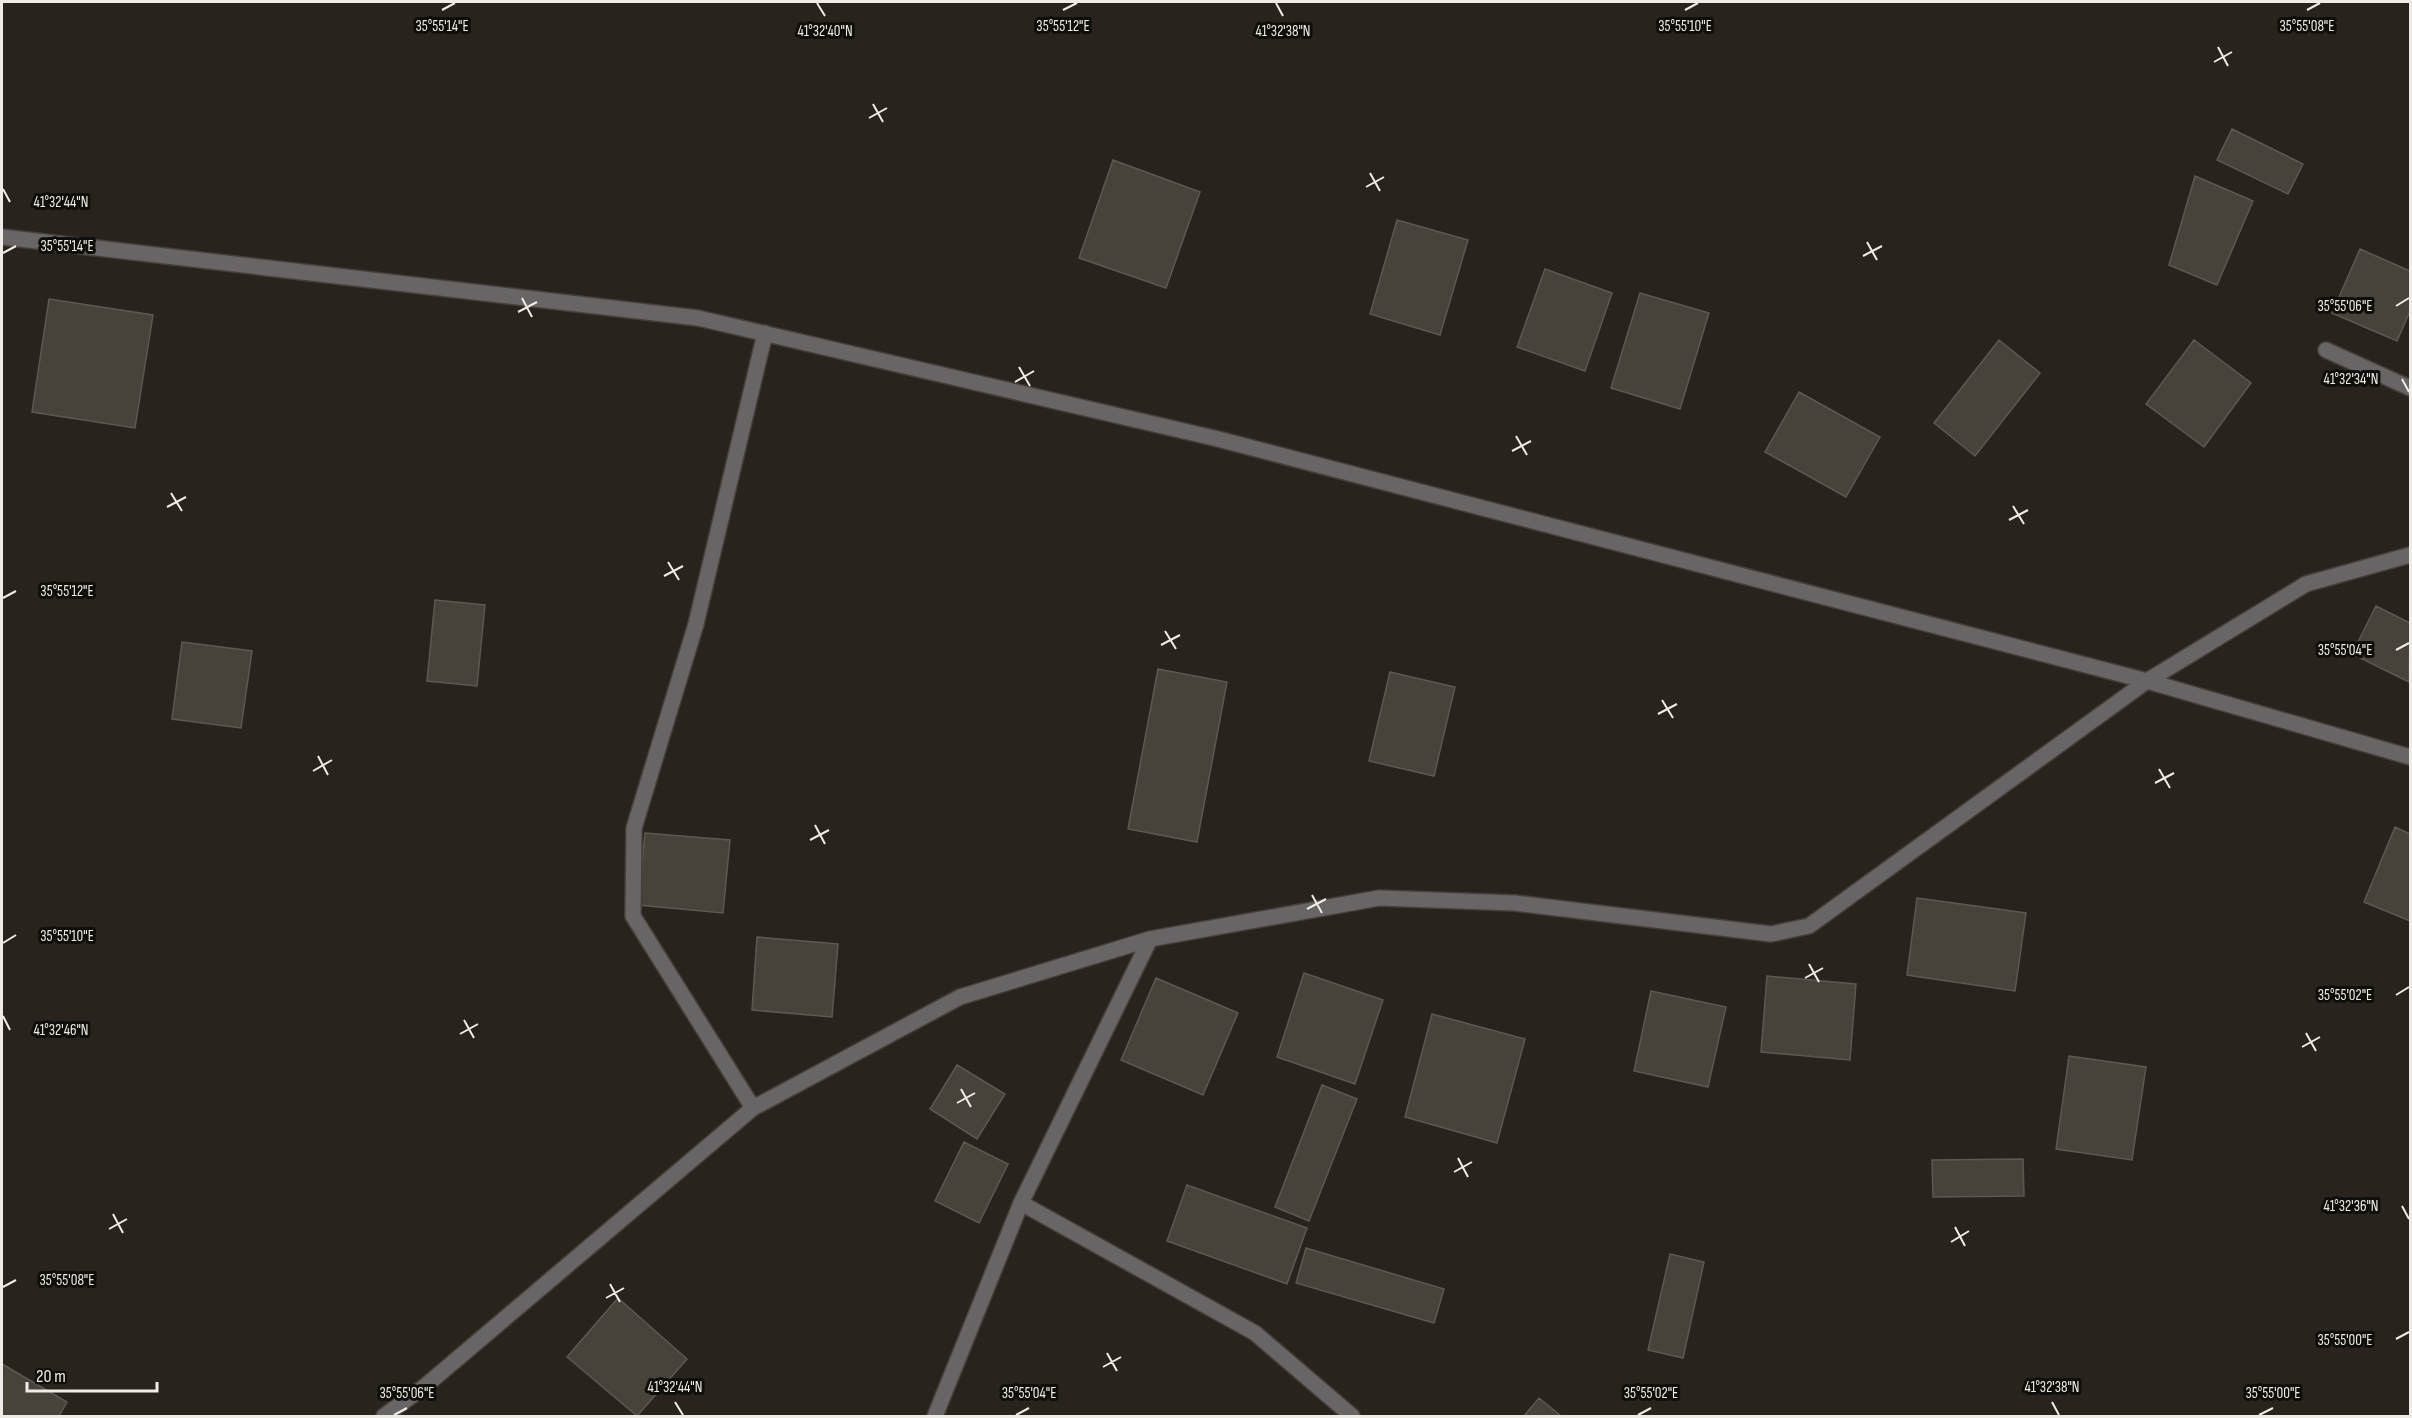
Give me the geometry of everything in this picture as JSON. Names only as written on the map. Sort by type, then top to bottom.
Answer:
[{"type":"street","points":[[2,237],[698,318],[1214,438],[2147,681],[2410,757]]},
{"type":"street","points":[[753,1108],[633,916],[634,828],[696,624],[765,333]]},
{"type":"street","points":[[2326,350],[2410,388]]},
{"type":"street","points":[[384,1416],[424,1388],[753,1108],[960,997],[1150,939],[1379,898],[1515,903],[1771,934],[1809,926],[2147,681],[2306,584],[2410,555]]},
{"type":"street","points":[[935,1416],[1021,1203],[1150,939]]},
{"type":"street","points":[[1021,1203],[1255,1333],[1352,1416]]},
{"type":"building","points":[[2232,129],[2303,164],[2288,194],[2217,160]]},
{"type":"building","points":[[1113,160],[1200,192],[1166,288],[1079,258]]},
{"type":"building","points":[[2195,176],[2253,201],[2217,285],[2169,265]]},
{"type":"building","points":[[1397,220],[1468,240],[1440,335],[1370,314]]},
{"type":"building","points":[[2360,249],[2410,271],[2410,311],[2397,341],[2332,313]]},
{"type":"building","points":[[1545,269],[1612,293],[1585,371],[1517,347]]},
{"type":"building","points":[[1640,293],[1709,313],[1680,409],[1611,388]]},
{"type":"building","points":[[49,299],[153,315],[135,428],[32,412]]},
{"type":"building","points":[[1999,340],[2040,373],[1975,456],[1934,423]]},
{"type":"building","points":[[2194,340],[2251,383],[2204,447],[2146,404]]},
{"type":"building","points":[[1799,392],[1880,437],[1846,497],[1765,452]]},
{"type":"building","points":[[435,600],[485,605],[477,686],[427,681]]},
{"type":"building","points":[[2376,606],[2410,623],[2409,682],[2352,654]]},
{"type":"building","points":[[182,642],[252,651],[241,728],[172,719]]},
{"type":"building","points":[[1158,669],[1227,682],[1197,842],[1128,829]]},
{"type":"building","points":[[1390,672],[1455,687],[1434,776],[1369,761]]},
{"type":"building","points":[[2395,827],[2410,834],[2410,921],[2364,902]]},
{"type":"building","points":[[645,833],[730,840],[723,913],[638,905]]},
{"type":"building","points":[[1917,898],[2026,913],[2015,991],[1907,975]]},
{"type":"building","points":[[757,937],[838,944],[832,1017],[752,1010]]},
{"type":"building","points":[[1304,973],[1383,1000],[1355,1084],[1277,1057]]},
{"type":"building","points":[[1767,976],[1856,984],[1850,1060],[1761,1052]]},
{"type":"building","points":[[1156,978],[1238,1013],[1203,1095],[1121,1060]]},
{"type":"building","points":[[1651,991],[1726,1007],[1708,1087],[1634,1071]]},
{"type":"building","points":[[1432,1014],[1525,1039],[1497,1143],[1405,1117]]},
{"type":"building","points":[[2069,1056],[2146,1067],[2132,1160],[2056,1149]]},
{"type":"building","points":[[957,1065],[1005,1094],[977,1139],[930,1109]]},
{"type":"building","points":[[1322,1085],[1357,1099],[1309,1221],[1275,1207]]},
{"type":"building","points":[[964,1142],[1008,1164],[979,1223],[935,1201]]},
{"type":"building","points":[[2023,1159],[2024,1196],[1933,1197],[1932,1160]]},
{"type":"building","points":[[1187,1185],[1307,1228],[1287,1284],[1167,1241]]},
{"type":"building","points":[[1306,1248],[1444,1289],[1434,1323],[1296,1283]]},
{"type":"building","points":[[1670,1254],[1704,1262],[1683,1358],[1648,1350]]},
{"type":"building","points":[[618,1298],[687,1359],[637,1416],[567,1357]]},
{"type":"building","points":[[2,1364],[67,1402],[59,1416],[2,1416]]},
{"type":"building","points":[[1539,1398],[1561,1416],[1524,1416]]}]
